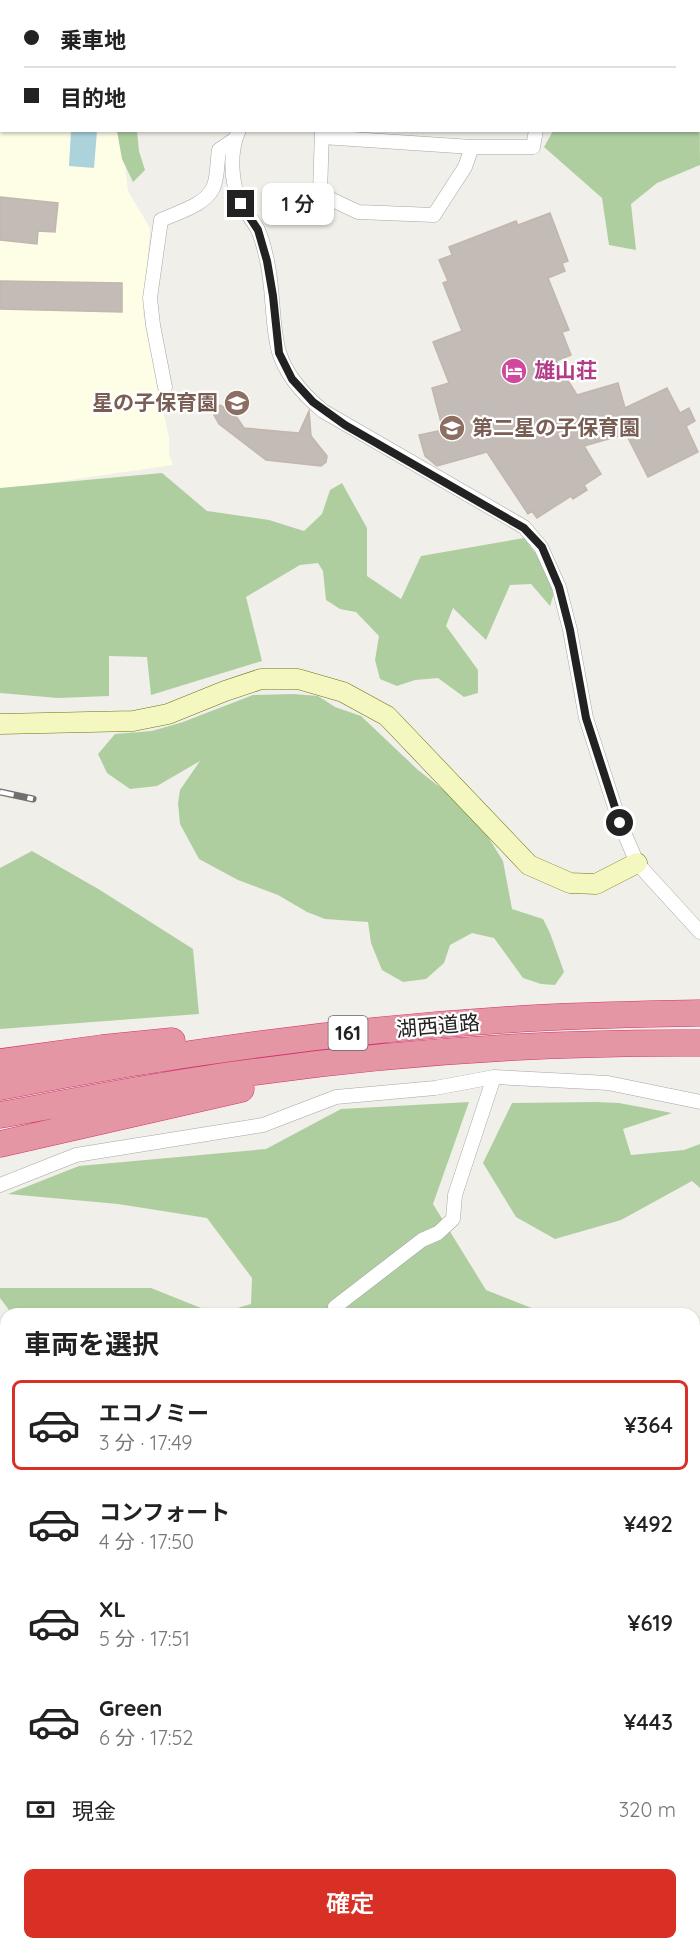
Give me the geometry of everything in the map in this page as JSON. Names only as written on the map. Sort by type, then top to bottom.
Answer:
[{"type":"highway","name":"湖西道路","points":[[0,1088],[62,1075],[241,1046],[355,1033],[537,1018],[700,1013]]},
{"type":"highway","points":[[0,1062],[102,1048],[192,1040],[280,1034],[355,1033]]},
{"type":"highway","name":"湖西道路","points":[[0,1115],[245,1073],[326,1062],[539,1046],[700,1043]]},
{"type":"highway","points":[[0,1144],[309,1074],[415,1055]]},
{"type":"street","points":[[472,147],[465,167],[434,215],[358,212],[320,194],[322,134],[472,147],[533,147],[536,132]]},
{"type":"street","points":[[165,387],[150,298],[161,220],[193,207],[205,198],[214,187],[219,150],[237,135]]},
{"type":"street","points":[[237,135],[233,164],[235,187],[241,204],[258,230],[267,261],[273,296],[279,353],[292,379],[323,411],[524,528],[542,547],[559,587],[570,630],[586,718],[620,823],[637,863],[700,932]]},
{"type":"street","points":[[0,724],[134,721],[168,714],[261,679],[298,679],[343,692],[387,716],[529,866],[570,883],[596,884],[637,863]]},
{"type":"street","points":[[334,1307],[422,1240],[438,1233],[453,1219],[455,1195],[494,1077]]},
{"type":"street","points":[[0,1185],[76,1155],[263,1125],[336,1097],[435,1089],[494,1077],[608,1083],[700,1102]]},
{"type":"shaded area","points":[[0,132],[121,132],[128,191],[150,228],[143,313],[173,465],[0,490]]},
{"type":"green space","points":[[117,132],[137,132],[139,151],[145,170],[133,182],[122,159]]},
{"type":"green space","points":[[552,132],[700,132],[700,165],[657,183],[631,204],[636,250],[609,245],[602,198],[544,147]]},
{"type":"green space","points":[[162,473],[207,511],[269,520],[304,531],[322,514],[330,490],[342,483],[367,528],[367,576],[401,599],[421,556],[524,538],[540,559],[555,590],[550,606],[531,584],[510,585],[486,640],[453,608],[446,626],[478,670],[478,693],[464,697],[438,678],[415,680],[397,686],[380,679],[375,660],[379,636],[356,612],[340,609],[326,600],[323,571],[318,563],[300,565],[246,597],[262,661],[151,695],[147,657],[109,656],[109,696],[58,698],[0,693],[0,488]]},
{"type":"green space","points":[[253,695],[318,696],[335,707],[361,716],[418,770],[446,792],[485,832],[503,861],[512,909],[543,919],[550,933],[564,972],[555,985],[541,984],[523,978],[494,938],[472,933],[450,945],[444,963],[426,979],[403,982],[382,970],[371,943],[368,922],[325,919],[307,912],[278,895],[238,880],[199,859],[180,824],[178,803],[180,790],[200,761],[157,786],[130,789],[107,773],[98,754],[115,734],[152,731],[183,722]]},
{"type":"green space","points":[[32,851],[100,890],[193,949],[199,1014],[0,1029],[0,868]]},
{"type":"green space","points":[[469,1102],[433,1204],[486,1290],[532,1308],[237,1308],[251,1304],[252,1278],[207,1218],[118,1204],[8,1194],[79,1166],[266,1149],[341,1109]]},
{"type":"green space","points":[[512,1103],[619,1103],[672,1113],[623,1129],[631,1155],[684,1150],[700,1144],[700,1188],[692,1181],[621,1220],[555,1239],[516,1217],[483,1163]]},
{"type":"green space","points":[[0,1288],[151,1288],[201,1308],[8,1308],[0,1298]]},
{"type":"water","points":[[71,132],[97,132],[94,168],[69,166]]},
{"type":"building","points":[[0,197],[58,203],[55,232],[38,231],[37,244],[0,240]]},
{"type":"building","points":[[550,213],[568,261],[562,263],[565,271],[548,278],[569,330],[562,332],[571,355],[556,361],[577,395],[618,383],[625,408],[667,388],[680,413],[689,408],[695,421],[686,426],[698,452],[648,477],[626,434],[584,446],[601,474],[584,485],[587,490],[573,499],[571,496],[537,518],[532,511],[528,514],[487,452],[437,466],[425,456],[419,435],[443,430],[432,388],[449,383],[433,342],[462,331],[443,283],[448,281],[439,260],[452,255],[449,247],[516,221],[518,225]]},
{"type":"building","points":[[0,281],[122,283],[122,312],[0,309]]},
{"type":"building","points":[[220,405],[234,413],[244,428],[299,433],[309,411],[311,436],[327,456],[326,462],[321,466],[266,460],[219,424],[214,415]]},
{"type":"railway","points":[[0,792],[33,799]]},
{"type":"place","name":"雄山荘","points":[[514,371]]},
{"type":"place","name":"星の子保育園","points":[[237,403]]},
{"type":"place","name":"第二星の子保育園","points":[[452,428]]},
{"type":"route","points":[[241,204],[258,230],[267,261],[273,296],[279,353],[292,379],[323,411],[524,528],[542,547],[559,587],[570,630],[586,718],[620,823]]}]
